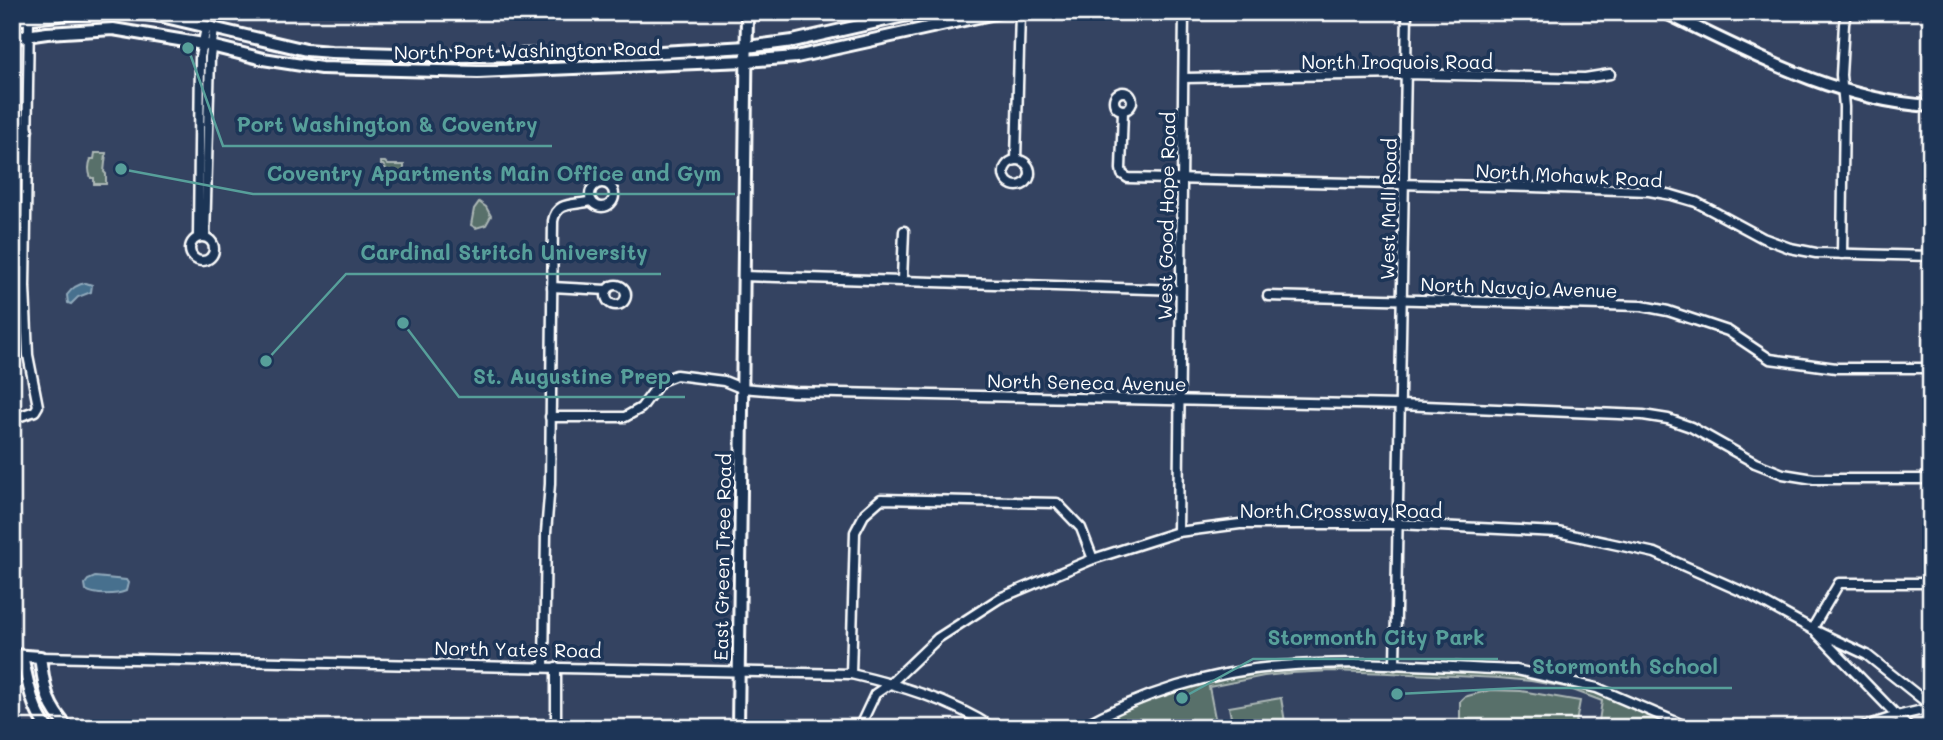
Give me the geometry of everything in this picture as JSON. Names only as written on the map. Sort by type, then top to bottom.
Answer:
[{"type":"main road","points":[[12,20],[87,12]]},
{"type":"main road","name":"North Port Washington Road","points":[[130,12],[161,16],[289,47],[343,53],[478,56],[661,52],[747,47],[793,41],[921,12]]},
{"type":"main road","name":"East Green Tree Road","points":[[738,728],[747,12]]},
{"type":"main road","name":"North Port Washington Road","points":[[12,38],[113,29],[207,45],[292,64],[343,69],[478,72],[796,57],[963,16],[1000,12]]},
{"type":"main road","points":[[1664,12],[1793,73],[1873,98],[1931,106]]},
{"type":"main road","points":[[793,41],[796,57]]},
{"type":"main road","points":[[27,656],[33,703],[47,728]]},
{"type":"main road","points":[[27,656],[55,714],[68,728]]},
{"type":"street","points":[[1016,160],[1020,12]]},
{"type":"street","name":"West Good Hope Road","points":[[1178,532],[1184,34],[1187,12]]},
{"type":"street","name":"West Mall Road","points":[[1395,665],[1407,12]]},
{"type":"street","points":[[1842,254],[1844,107],[1841,75],[1846,12]]},
{"type":"street","points":[[12,419],[37,409],[27,347],[29,18]]},
{"type":"street","points":[[202,237],[200,57],[207,45],[210,29]]},
{"type":"street","name":"North Iroquois Road","points":[[1184,78],[1405,74],[1585,78],[1610,74]]},
{"type":"street","name":"North Mohawk Road","points":[[1123,110],[1121,169],[1124,177],[1133,179],[1571,187],[1649,191],[1696,202],[1763,238],[1790,248],[1816,253],[1931,256]]},
{"type":"street","points":[[12,131],[28,130]]},
{"type":"street","points":[[544,666],[546,533],[550,484],[553,221],[559,208],[591,201]]},
{"type":"street","points":[[902,280],[904,231]]},
{"type":"street","points":[[743,276],[1180,289]]},
{"type":"street","points":[[552,287],[607,290]]},
{"type":"street","name":"North Navajo Avenue","points":[[1268,296],[1642,306],[1668,311],[1728,331],[1770,359],[1836,368],[1931,369]]},
{"type":"street","name":"North Seneca Avenue","points":[[550,417],[625,418],[641,408],[661,381],[672,376],[724,380],[741,388],[792,392],[1401,405],[1643,415],[1668,419],[1691,427],[1755,463],[1783,474],[1815,479],[1931,479]]},
{"type":"street","points":[[850,674],[855,532],[865,513],[881,499],[1057,503],[1081,528],[1093,559]]},
{"type":"street","name":"North Crossway Road","points":[[859,728],[875,694],[891,683],[938,638],[1000,598],[1093,559],[1178,532],[1240,524],[1398,524],[1558,532],[1655,553],[1750,595],[1867,655],[1931,707]]},
{"type":"street","points":[[1812,629],[1839,583],[1931,583]]},
{"type":"street","name":"North Crossway Road","points":[[1812,629],[1909,728]]},
{"type":"street","name":"North Yates Road","points":[[27,656],[850,674],[891,683],[972,714],[993,728]]},
{"type":"street","points":[[1079,728],[1102,715],[1207,677],[1280,666],[1342,664],[1516,670],[1533,673],[1597,688],[1690,728]]},
{"type":"street","points":[[556,667],[556,728]]},
{"type":"street","points":[[1860,728],[1931,707]]},
{"type":"green space","points":[[95,153],[106,153],[106,184],[94,184],[94,178],[91,178],[89,164]]},
{"type":"green space","points":[[381,162],[404,165],[404,176],[401,180],[395,180]]},
{"type":"green space","points":[[479,202],[491,216],[486,225],[476,228],[471,225],[474,209]]},
{"type":"green space","points":[[1317,668],[1446,669],[1541,679],[1600,694],[1682,728],[1598,728],[1602,701],[1565,687],[1531,681],[1332,671],[1264,676],[1209,687],[1217,728],[1086,728],[1142,703],[1198,685],[1256,673]]},
{"type":"green space","points":[[1490,690],[1521,691],[1580,701],[1575,728],[1460,728],[1460,701],[1464,697]]},
{"type":"green space","points":[[1281,698],[1286,728],[1233,728],[1229,707]]},
{"type":"water","points":[[86,283],[92,285],[91,292],[78,297],[71,304],[68,303],[67,295],[71,290]]},
{"type":"water","points":[[95,577],[126,580],[126,591],[106,594],[86,590],[85,584]]},
{"type":"place","name":"Port Washington & Coventry","points":[[188,48]]},
{"type":"place","name":"Coventry Apartments Main Office and Gym","points":[[121,169]]},
{"type":"place","name":"St. Augustine Prep","points":[[403,323]]},
{"type":"place","name":"Cardinal Stritch University","points":[[266,361]]},
{"type":"place","name":"Stormonth School","points":[[1397,694]]},
{"type":"place","name":"Stormonth City Park","points":[[1182,698]]}]
